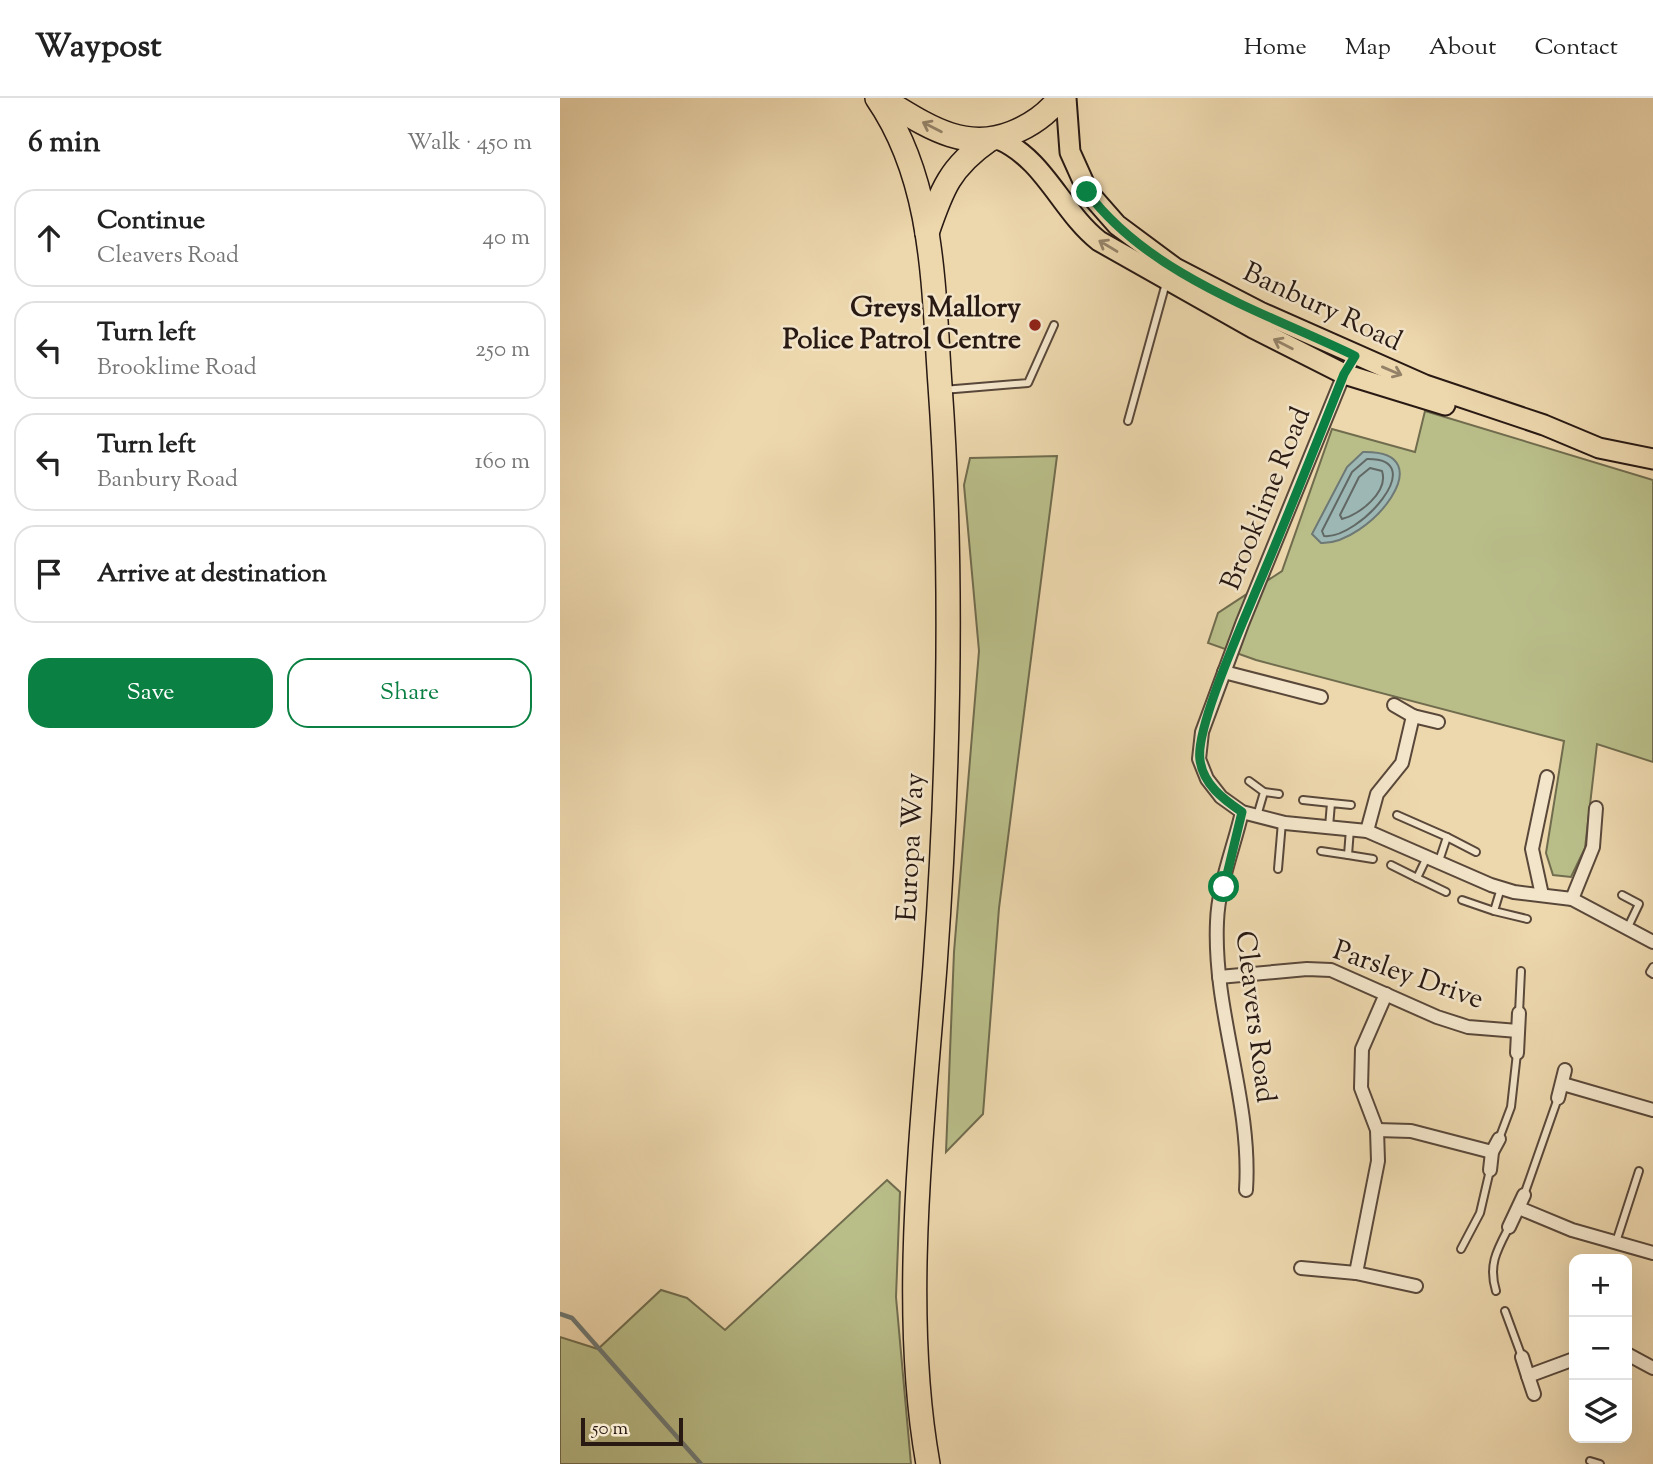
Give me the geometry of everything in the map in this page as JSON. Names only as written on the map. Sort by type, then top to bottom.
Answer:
[{"type":"highway","points":[[879,98],[934,129],[957,138],[993,139]]},
{"type":"highway","name":"Europa Way","points":[[879,98],[906,151],[928,233],[947,508],[947,745],[915,1251],[920,1379],[928,1464]]},
{"type":"highway","name":"Europa Way","points":[[928,233],[948,177],[959,163],[993,139],[1038,120],[1060,98]]},
{"type":"main road","name":"Banbury Road","points":[[1066,98],[1067,136],[1074,164],[1087,192],[1117,225],[1175,268],[1260,312],[1355,356],[1599,448],[1653,458]]},
{"type":"main road","points":[[993,139],[1022,152],[1037,166],[1081,227],[1167,281],[1344,374],[1537,435],[1599,448]]},
{"type":"street","name":"Brooklime Road","points":[[1355,356],[1344,374],[1202,732],[1199,759],[1206,779],[1221,797],[1242,812],[1282,822],[1367,831],[1501,888],[1572,899],[1653,942]]},
{"type":"street","points":[[1224,672],[1321,698]]},
{"type":"street","points":[[1394,705],[1413,716],[1438,722]]},
{"type":"street","points":[[1367,831],[1377,794],[1402,763],[1413,716]]},
{"type":"street","points":[[1542,895],[1532,849],[1547,777]]},
{"type":"street","points":[[1572,899],[1593,847],[1596,808]]},
{"type":"street","name":"Cleavers Road","points":[[1242,812],[1217,920],[1219,977],[1248,1161],[1246,1190]]},
{"type":"street","points":[[1588,920],[1590,907]]},
{"type":"street","name":"Parsley Drive","points":[[1219,977],[1307,969],[1331,970],[1437,1017],[1468,1027],[1518,1031]]},
{"type":"street","points":[[1356,1273],[1378,1161],[1377,1130],[1362,1088],[1362,1049],[1386,994]]},
{"type":"street","points":[[1517,1053],[1519,1013]]},
{"type":"street","points":[[1558,1098],[1564,1077],[1653,1110]]},
{"type":"street","points":[[1377,1130],[1410,1131],[1492,1152]]},
{"type":"street","points":[[1490,1170],[1492,1152],[1499,1139]]},
{"type":"street","points":[[1510,1227],[1522,1202],[1616,1244],[1653,1253]]},
{"type":"street","points":[[1301,1268],[1356,1273],[1416,1286]]},
{"type":"street","points":[[1522,1357],[1534,1394]]},
{"type":"street","points":[[1632,1357],[1653,1368]]},
{"type":"street","points":[[1528,1376],[1569,1361]]},
{"type":"lane","points":[[1128,421],[1167,281]]},
{"type":"lane","points":[[940,390],[1028,383],[1054,325]]},
{"type":"lane","points":[[1249,781],[1264,792],[1279,794]]},
{"type":"lane","points":[[1257,816],[1264,792]]},
{"type":"lane","points":[[1303,800],[1351,805]]},
{"type":"lane","points":[[1329,827],[1331,803]]},
{"type":"lane","points":[[1397,815],[1476,852]]},
{"type":"lane","points":[[1279,869],[1282,822]]},
{"type":"lane","points":[[1348,855],[1350,829]]},
{"type":"lane","points":[[1417,878],[1447,837]]},
{"type":"lane","points":[[1321,851],[1373,859]]},
{"type":"lane","points":[[1391,865],[1446,892]]},
{"type":"lane","points":[[1494,911],[1501,888]]},
{"type":"lane","points":[[1622,895],[1648,908]]},
{"type":"lane","points":[[1462,900],[1527,919]]},
{"type":"lane","points":[[1628,927],[1639,904]]},
{"type":"lane","points":[[1653,967],[1650,972],[1653,974]]},
{"type":"lane","points":[[1519,1013],[1521,971]]},
{"type":"lane","points":[[1499,1139],[1511,1107],[1517,1053]]},
{"type":"lane","points":[[1522,1202],[1558,1098]]},
{"type":"lane","points":[[1461,1249],[1480,1213],[1490,1170]]},
{"type":"lane","points":[[1616,1244],[1639,1171]]},
{"type":"lane","points":[[1496,1291],[1491,1275],[1492,1262],[1510,1227]]},
{"type":"lane","points":[[1504,1311],[1522,1357]]},
{"type":"lane","points":[[1590,1461],[1600,1464]]},
{"type":"green space","points":[[1425,411],[1653,480],[1653,762],[1597,744],[1585,848],[1571,877],[1553,875],[1546,853],[1564,741],[1256,660],[1208,643],[1218,613],[1282,571],[1332,429],[1415,452]]},
{"type":"green space","points":[[1057,456],[999,908],[983,1114],[946,1152],[954,952],[979,651],[964,485],[970,458]]},
{"type":"green space","points":[[887,1180],[900,1192],[896,1297],[911,1464],[560,1464],[560,1337],[598,1349],[661,1290],[687,1298],[725,1330]]},
{"type":"water","points":[[1363,452],[1387,455],[1398,466],[1399,480],[1391,498],[1377,515],[1359,529],[1340,540],[1321,543],[1312,534],[1347,467]]},
{"type":"waterway","points":[[560,1314],[572,1318],[701,1464]]},
{"type":"place","name":"Greys Mallory Police Patrol Centre","points":[[1035,325]]},
{"type":"route","points":[[1087,192],[1117,225],[1175,268],[1260,312],[1355,356],[1344,374],[1242,624],[1202,732],[1199,759],[1206,779],[1221,797],[1242,812],[1224,887]]}]
